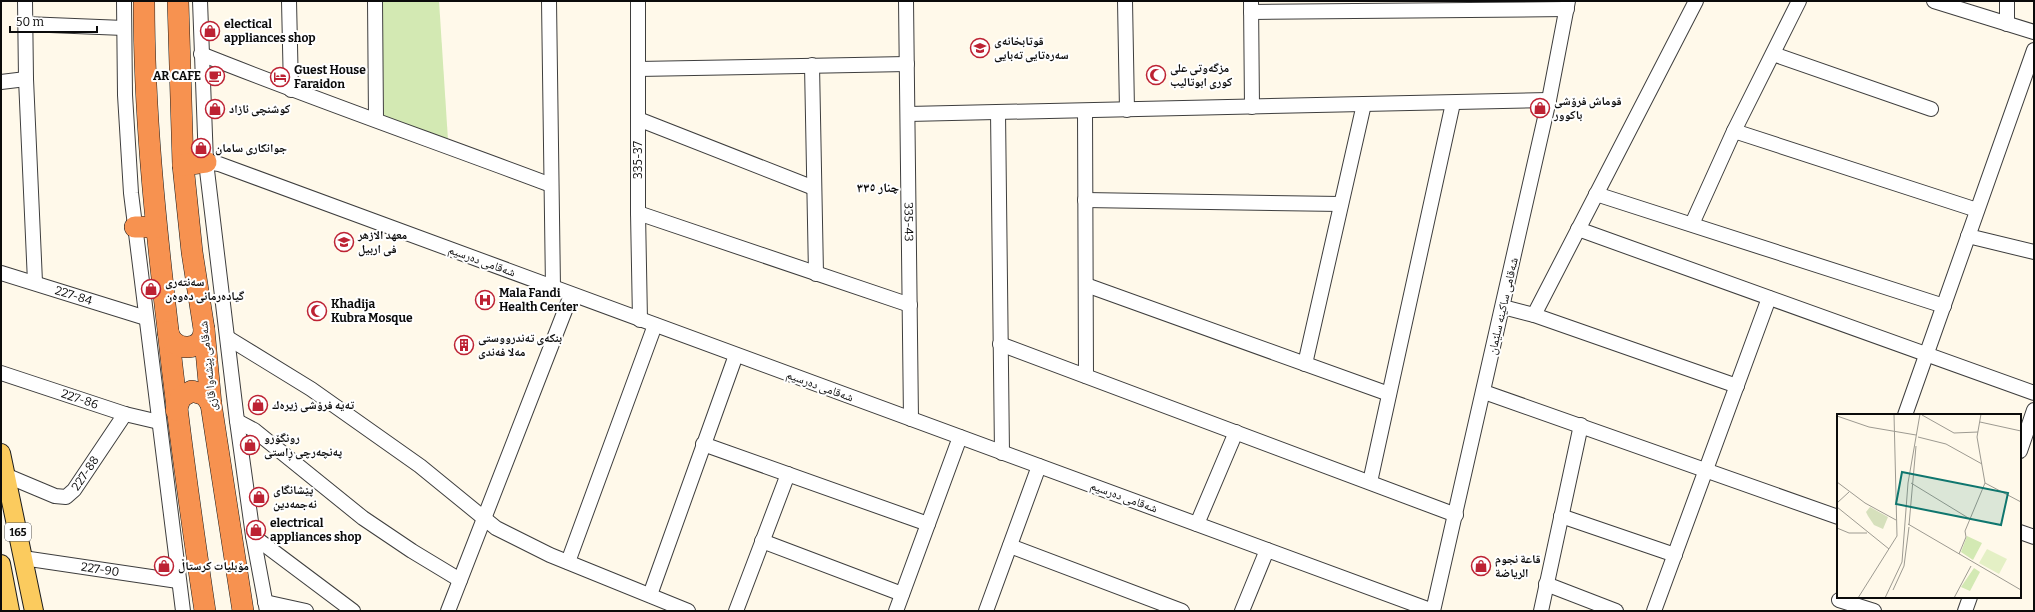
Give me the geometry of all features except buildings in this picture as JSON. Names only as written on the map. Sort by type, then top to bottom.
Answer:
[{"type":"highway","points":[[144,1],[147,122],[156,227],[176,410],[205,611]]},
{"type":"highway","name":"شەقامی پێشەوا قازی","points":[[178,1],[183,165],[192,252],[204,329],[211,404],[243,611]]},
{"type":"highway","points":[[183,165],[206,162]]},
{"type":"highway","points":[[135,227],[156,227]]},
{"type":"highway","points":[[168,332],[174,343],[182,347],[188,347],[197,344],[201,340],[204,329]]},
{"type":"highway","points":[[176,410],[181,397],[192,392],[205,395],[211,404]]},
{"type":"main road","name":"165","points":[[1,453],[5,485],[34,611]]},
{"type":"main road","points":[[1,564],[10,611]]},
{"type":"street","points":[[25,1],[26,79],[35,282]]},
{"type":"street","points":[[124,1],[127,147],[135,227],[178,581],[183,611]]},
{"type":"street","points":[[200,1],[206,162],[237,421],[253,536],[266,607],[306,611]]},
{"type":"street","points":[[289,1],[290,90]]},
{"type":"street","points":[[375,1],[376,119]]},
{"type":"street","points":[[549,1],[553,288]]},
{"type":"street","name":"335-37","points":[[638,1],[638,213],[640,320]]},
{"type":"street","name":"335-43","points":[[906,1],[911,419]]},
{"type":"street","points":[[1125,1],[1126,110]]},
{"type":"street","points":[[1534,315],[1696,1]]},
{"type":"street","points":[[1692,224],[1734,131],[1799,1]]},
{"type":"street","points":[[1934,1],[2034,32]]},
{"type":"street","points":[[2007,1],[2007,24]]},
{"type":"street","points":[[1252,107],[1251,6],[1568,5]]},
{"type":"street","name":"شەقامی ساکینە سلێمان","points":[[1433,611],[1503,307],[1549,100],[1568,5]]},
{"type":"street","points":[[25,24],[124,28]]},
{"type":"street","points":[[1905,414],[2034,50]]},
{"type":"street","points":[[201,54],[290,90],[376,119],[551,185]]},
{"type":"street","points":[[1773,54],[1931,109]]},
{"type":"street","points":[[638,69],[907,64]]},
{"type":"street","points":[[812,65],[816,274]]},
{"type":"street","points":[[1,82],[26,79]]},
{"type":"street","points":[[908,114],[1549,100]]},
{"type":"street","points":[[1370,482],[1453,103]]},
{"type":"street","points":[[1306,364],[1364,104]]},
{"type":"street","points":[[1085,110],[1086,376]]},
{"type":"street","points":[[998,112],[1002,453]]},
{"type":"street","points":[[638,120],[814,188]]},
{"type":"street","points":[[1734,131],[1977,210]]},
{"type":"street","name":"شەقامی دەرسیم","points":[[206,162],[219,164],[571,295],[1433,611]]},
{"type":"street","points":[[1596,194],[1944,306]]},
{"type":"street","points":[[1086,200],[1341,204]]},
{"type":"street","points":[[638,213],[910,305]]},
{"type":"street","points":[[1578,229],[2034,393]]},
{"type":"street","points":[[1968,236],[2034,252]]},
{"type":"street","name":"227-84","points":[[1,273],[35,282],[146,318]]},
{"type":"street","points":[[1086,285],[1389,394]]},
{"type":"street","points":[[448,611],[571,295]]},
{"type":"street","points":[[1654,611],[1769,298]]},
{"type":"street","points":[[1503,307],[1534,315],[1737,386]]},
{"type":"street","points":[[568,562],[655,325]]},
{"type":"street","points":[[228,338],[311,389],[420,466],[496,528],[568,562],[688,611]]},
{"type":"street","points":[[1000,344],[1456,515]]},
{"type":"street","points":[[650,595],[736,355]]},
{"type":"street","name":"227-86","points":[[1,373],[125,414],[159,422]]},
{"type":"street","points":[[1484,392],[1837,517]]},
{"type":"street","points":[[2021,448],[2034,410]]},
{"type":"street","name":"227-88","points":[[5,485],[66,497],[74,490],[125,414]]},
{"type":"street","points":[[237,421],[254,430],[362,518],[460,580]]},
{"type":"street","points":[[1541,611],[1581,425]]},
{"type":"street","points":[[1197,524],[1236,432]]},
{"type":"street","points":[[896,611],[960,437]]},
{"type":"street","points":[[703,444],[928,524]]},
{"type":"street","points":[[986,611],[1039,466]]},
{"type":"street","points":[[736,611],[788,474]]},
{"type":"street","points":[[1561,516],[1675,555]]},
{"type":"street","points":[[2021,532],[2034,537]]},
{"type":"street","points":[[253,536],[353,611]]},
{"type":"street","points":[[762,541],[902,594]]},
{"type":"street","points":[[1010,546],[1182,611]]},
{"type":"street","points":[[1242,611],[1267,550]]},
{"type":"street","name":"227-90","points":[[23,558],[178,581]]},
{"type":"street","points":[[1546,584],[1616,611]]},
{"type":"street","points":[[1965,611],[1970,598]]},
{"type":"street","points":[[1838,603],[1874,611]]},
{"type":"green space","points":[[382,1],[439,1],[448,140],[384,116]]},
{"type":"place","name":"electical appliances shop","points":[[210,31]]},
{"type":"place","name":"قوتابخانەی سەرەتایی تەبایی","points":[[980,48]]},
{"type":"place","name":"مزگەوتی علی کوری ابوتالیب","points":[[1156,75]]},
{"type":"place","name":"AR CAFE","points":[[215,76]]},
{"type":"place","name":"Guest House Faraidon","points":[[280,77]]},
{"type":"place","name":"قوماش فرۆشی باکوور","points":[[1540,108]]},
{"type":"place","name":"کوشنچی ئازاد","points":[[215,109]]},
{"type":"place","name":"جوانکاری سامان","points":[[201,148]]},
{"type":"place","name":"معهد الازهر فی اربیل","points":[[344,242]]},
{"type":"place","name":"سەنتەری گیادەرمانی دەوەن","points":[[151,289]]},
{"type":"place","name":"Mala Fandi Health Center","points":[[485,300]]},
{"type":"place","name":"Khadija Kubra Mosque","points":[[317,311]]},
{"type":"place","name":"بنکەی تەندرووستی مەلا فەندی","points":[[464,345]]},
{"type":"place","name":"تەیە فرۆشی زیرەك","points":[[258,405]]},
{"type":"place","name":"رونگۆرو پەنچەرچی ڕاستی","points":[[250,445]]},
{"type":"place","name":"پێشانگای نەجمەدین","points":[[259,497]]},
{"type":"place","name":"electrical appliances shop","points":[[256,530]]},
{"type":"place","name":"مۆبلیات کرستاڵ","points":[[164,566]]},
{"type":"place","name":"قاعة نجوم الرياضة","points":[[1481,566]]},
{"type":"district","name":"چنار ٣٣٥","points":[[878,187]]}]
